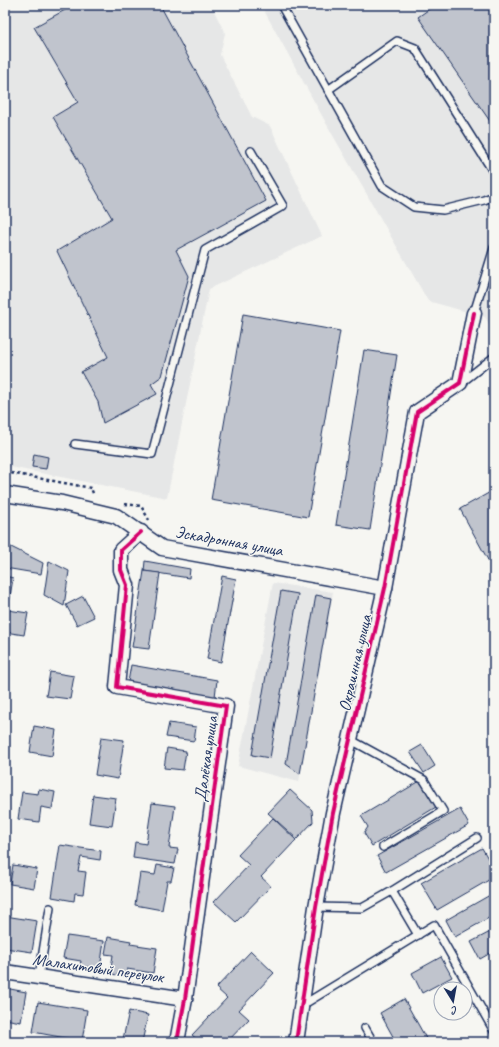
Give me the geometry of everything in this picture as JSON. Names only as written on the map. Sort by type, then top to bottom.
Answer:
[{"type":"street","points":[[460,383],[474,313]]},
{"type":"street","name":"Окраинная улица","points":[[296,1042],[316,907],[333,813],[385,588],[417,412],[460,383]]},
{"type":"street","name":"Эскадронная улица","points":[[5,494],[62,502],[116,516],[146,528],[162,548],[385,588]]},
{"type":"street","name":"Далёкая улица","points":[[146,528],[121,550],[121,570],[127,585],[117,687],[226,706],[185,999],[177,1042]]},
{"type":"street","name":"Малахитовый переулок","points":[[5,972],[185,999]]},
{"type":"lane","points":[[281,5],[382,186],[414,207],[443,210],[484,200],[494,196]]},
{"type":"lane","points":[[328,90],[397,41],[415,48],[494,174]]},
{"type":"lane","points":[[75,444],[152,454],[205,250],[283,206],[251,151]]},
{"type":"lane","points":[[474,313],[494,248]]},
{"type":"lane","points":[[460,383],[494,357]]},
{"type":"lane","points":[[351,740],[424,780],[443,811],[383,847]]},
{"type":"lane","points":[[316,907],[362,908],[477,838]]},
{"type":"lane","points":[[392,891],[418,935]]},
{"type":"lane","points":[[39,977],[50,908]]},
{"type":"lane","points":[[301,1006],[434,925],[494,1031]]},
{"type":"lane","points":[[365,1028],[373,1042]]},
{"type":"path","points":[[5,472],[91,488],[96,498]]},
{"type":"path","points":[[118,502],[141,506],[146,528]]},
{"type":"shaded area","points":[[5,5],[211,5],[225,33],[220,55],[252,117],[270,126],[322,236],[209,289],[167,498],[5,466]]},
{"type":"shaded area","points":[[261,5],[494,5],[494,333],[485,317],[428,301],[331,132]]},
{"type":"shaded area","points":[[273,583],[333,592],[299,782],[238,766]]},
{"type":"building","points":[[74,5],[160,5],[266,201],[176,250],[189,276],[162,376],[151,384],[157,394],[103,423],[98,402],[81,372],[108,357],[57,251],[112,218],[53,117],[78,102],[34,27]]},
{"type":"building","points":[[435,5],[494,5],[494,127],[418,17]]},
{"type":"building","points":[[243,314],[340,331],[308,517],[211,500]]},
{"type":"building","points":[[364,350],[397,355],[370,530],[336,525]]},
{"type":"building","points":[[34,454],[48,457],[46,469],[32,467]]},
{"type":"building","points":[[494,490],[494,571],[460,509]]},
{"type":"building","points":[[5,544],[43,563],[41,574],[5,568]]},
{"type":"building","points":[[49,561],[69,571],[64,606],[44,595]]},
{"type":"building","points":[[145,561],[190,569],[189,578],[144,571]]},
{"type":"building","points":[[144,571],[160,573],[149,649],[132,647]]},
{"type":"building","points":[[5,576],[13,578],[8,610],[28,613],[24,635],[5,632]]},
{"type":"building","points":[[222,576],[236,579],[221,662],[207,659]]},
{"type":"building","points":[[281,591],[298,594],[270,758],[252,755]]},
{"type":"building","points":[[316,595],[331,598],[300,774],[286,764]]},
{"type":"building","points":[[83,596],[94,617],[77,625],[66,605]]},
{"type":"building","points":[[131,665],[217,680],[215,697],[128,682]]},
{"type":"building","points":[[50,672],[74,676],[70,699],[46,696]]},
{"type":"building","points":[[169,723],[196,727],[194,741],[166,737]]},
{"type":"building","points":[[34,726],[56,730],[52,756],[30,752]]},
{"type":"building","points":[[101,737],[124,740],[118,779],[95,775]]},
{"type":"building","points":[[422,745],[435,766],[424,773],[410,752]]},
{"type":"building","points":[[167,748],[186,751],[183,770],[164,768]]},
{"type":"building","points":[[420,781],[436,807],[372,846],[364,833],[368,827],[361,816]]},
{"type":"building","points":[[39,789],[55,792],[52,809],[41,807],[39,822],[18,819],[22,792],[38,794]]},
{"type":"building","points":[[290,790],[312,810],[313,822],[297,839],[268,813]]},
{"type":"building","points":[[93,795],[116,798],[112,826],[89,823]]},
{"type":"building","points":[[152,803],[175,806],[169,848],[178,849],[175,864],[133,858],[135,842],[146,844]]},
{"type":"building","points":[[460,809],[469,825],[386,872],[377,856]]},
{"type":"building","points":[[273,818],[296,840],[261,877],[271,886],[236,922],[214,902],[249,865],[238,855]]},
{"type":"building","points":[[60,845],[101,851],[100,860],[81,857],[78,871],[86,872],[83,894],[75,893],[74,901],[52,897]]},
{"type":"building","points":[[482,848],[494,869],[494,877],[437,910],[421,883]]},
{"type":"building","points":[[13,865],[37,869],[34,888],[10,884]]},
{"type":"building","points":[[157,865],[174,868],[171,881],[167,881],[162,910],[135,905],[140,873],[155,875]]},
{"type":"building","points":[[490,895],[494,901],[494,915],[455,937],[446,920]]},
{"type":"building","points":[[5,916],[37,921],[32,952],[5,948]]},
{"type":"building","points":[[494,930],[494,951],[480,959],[471,942]]},
{"type":"building","points":[[67,936],[104,941],[100,969],[80,966],[81,961],[63,958]]},
{"type":"building","points":[[108,937],[131,941],[130,944],[157,948],[153,973],[127,969],[126,976],[110,974],[113,955],[105,954]]},
{"type":"building","points":[[251,951],[274,973],[239,1010],[249,1019],[227,1042],[200,1042],[192,1035],[227,998],[216,988]]},
{"type":"building","points":[[441,957],[452,977],[444,981],[433,981],[433,987],[422,993],[412,973]]},
{"type":"building","points":[[5,988],[26,992],[21,1022],[5,1019]]},
{"type":"building","points":[[404,999],[428,1042],[396,1042],[380,1013]]},
{"type":"building","points":[[38,1002],[87,1010],[82,1041],[33,1032]]},
{"type":"building","points":[[129,1011],[148,1015],[142,1042],[123,1039]]},
{"type":"cycle path","points":[[296,1042],[316,907],[333,813],[385,588],[417,412],[460,383],[474,313]]},
{"type":"cycle path","points":[[141,532],[121,550],[121,570],[127,585],[117,687],[226,706],[185,999],[177,1042]]}]
